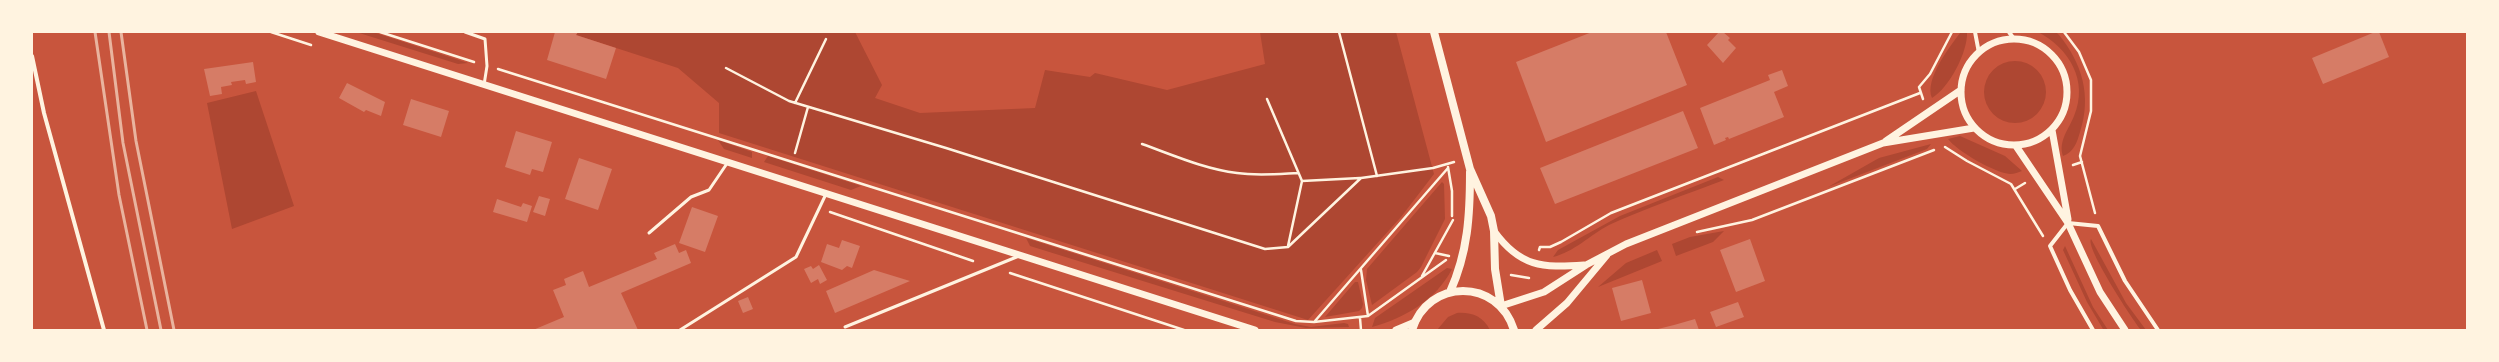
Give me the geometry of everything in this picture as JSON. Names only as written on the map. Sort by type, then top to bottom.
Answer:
[{"type":"main road","points":[[1434,32],[1470,169],[1468,234],[1463,259],[1450,292]]},
{"type":"main road","points":[[1470,169],[1485,200],[1494,231],[1495,269],[1501,306],[1514,330]]},
{"type":"main road","points":[[1414,326],[1429,303],[1450,292],[1477,292],[1490,298],[1501,306]]},
{"type":"street","points":[[320,32],[1255,330]]},
{"type":"street","points":[[1975,32],[1979,53]]},
{"type":"street","points":[[2009,32],[2014,39]]},
{"type":"street","points":[[2014,39],[2036,44],[2046,50],[2061,67],[2068,89],[2064,111],[2052,130],[2035,142],[2016,146],[1993,141],[1974,128],[1964,110],[1961,90],[1966,70],[1979,53],[1995,43],[2014,39]]},
{"type":"street","points":[[32,56],[44,113],[104,330]]},
{"type":"street","points":[[1883,143],[1961,90]]},
{"type":"street","points":[[1501,306],[1544,292],[1586,264],[1646,235],[1883,143],[1974,128]]},
{"type":"street","points":[[2052,130],[2068,223],[2050,246],[2070,290],[2093,330]]},
{"type":"street","points":[[2016,146],[2068,223],[2100,292],[2125,330]]},
{"type":"street","points":[[2068,223],[2098,226],[2125,282],[2158,330]]},
{"type":"street","points":[[1494,231],[1512,253],[1522,259],[1536,264],[1560,267],[1586,264]]},
{"type":"street","points":[[1536,330],[1567,304],[1609,252]]},
{"type":"street","points":[[1396,330],[1414,326]]},
{"type":"lane","points":[[465,32],[485,39],[487,66],[484,84]]},
{"type":"lane","points":[[649,233],[691,197],[709,190],[728,162]]},
{"type":"lane","points":[[680,330],[796,257],[826,194]]},
{"type":"lane","points":[[845,327],[1020,255]]},
{"type":"path","points":[[380,32],[1296,321],[1314,322],[1368,316],[1451,256],[1435,253]]},
{"type":"path","points":[[1339,32],[1377,176]]},
{"type":"path","points":[[1536,264],[1540,247],[1550,247],[1561,242],[1611,213],[1920,93],[1919,87],[1930,74],[1952,32]]},
{"type":"path","points":[[2064,32],[2079,52],[2091,80],[2091,111],[2080,156],[2098,226]]},
{"type":"path","points":[[795,103],[826,39]]},
{"type":"path","points":[[726,68],[795,103],[946,148],[1265,249],[1288,248],[1361,178]]},
{"type":"path","points":[[1267,99],[1302,181],[1288,248]]},
{"type":"path","points":[[794,153],[808,107]]},
{"type":"path","points":[[1142,144],[1214,168],[1237,173],[1260,175],[1298,173]]},
{"type":"path","points":[[1690,234],[1752,220],[1944,146],[1967,161],[2011,184],[2050,246]]},
{"type":"path","points":[[1302,181],[1377,176],[1448,166],[1468,158]]},
{"type":"path","points":[[1314,322],[1448,166]]},
{"type":"path","points":[[1420,278],[1453,220],[1452,191],[1448,166]]},
{"type":"path","points":[[1361,269],[1368,316]]},
{"type":"path","points":[[1360,318],[1361,330]]},
{"type":"shaded area","points":[[356,32],[373,32],[468,63],[458,64]]},
{"type":"shaded area","points":[[578,32],[855,32],[882,85],[875,98],[920,113],[1035,108],[1045,70],[1090,77],[1095,73],[1167,90],[1265,64],[1260,32],[1396,32],[1434,174],[1401,217],[1308,320],[719,133],[719,103],[678,68],[576,35]]},
{"type":"shaded area","points":[[1961,32],[1967,32],[1961,59],[1951,78],[1932,98],[1930,91],[1935,73],[1945,54]]},
{"type":"shaded area","points":[[2038,32],[2056,32],[2059,35],[2074,57],[2083,80],[2085,106],[2079,136],[2070,152],[2063,156],[2063,140],[2078,103],[2079,90],[2077,78],[2067,56],[2059,47]]},
{"type":"shaded area","points":[[2009,61],[2021,61],[2037,70],[2044,80],[2046,92],[2044,104],[2037,114],[2021,123],[2009,123],[1998,118],[1989,109],[1984,98],[1984,86],[1989,75],[1998,66]]},
{"type":"shaded area","points":[[256,91],[294,206],[232,229],[207,103]]},
{"type":"shaded area","points":[[1960,136],[2005,156],[2022,171],[2012,174],[2003,173],[1977,161],[1959,149],[1948,139]]},
{"type":"shaded area","points":[[718,140],[752,152],[752,158],[724,149]]},
{"type":"shaded area","points":[[1931,144],[1927,149],[1828,187],[1879,158]]},
{"type":"shaded area","points":[[768,156],[861,186],[851,190],[764,162]]},
{"type":"shaded area","points":[[1718,177],[1724,180],[1651,207],[1609,225],[1561,255],[1553,257],[1558,250],[1620,216]]},
{"type":"shaded area","points":[[1442,182],[1444,184],[1445,219],[1421,267],[1417,272],[1372,305],[1366,280],[1367,269]]},
{"type":"shaded area","points":[[1724,231],[1713,242],[1676,256],[1672,244],[1690,237]]},
{"type":"shaded area","points":[[1026,238],[1295,324],[1311,327],[1344,323],[1348,324],[1349,327],[1306,328],[1275,322],[1030,246]]},
{"type":"shaded area","points":[[2091,239],[2126,303],[2146,330],[2141,330],[2110,283],[2095,255],[2091,245]]},
{"type":"shaded area","points":[[2065,246],[2093,307],[2108,330],[2103,329],[2087,302],[2063,250]]},
{"type":"shaded area","points":[[1657,250],[1662,261],[1598,287],[1626,263]]},
{"type":"shaded area","points":[[1447,268],[1452,269],[1437,290],[1428,299],[1408,313],[1372,327],[1375,318]]},
{"type":"shaded area","points":[[1355,282],[1358,282],[1363,304],[1362,308],[1359,311],[1325,317]]},
{"type":"shaded area","points":[[1457,313],[1472,314],[1480,318],[1490,330],[1437,330],[1448,317]]},
{"type":"building","points":[[555,32],[578,32],[576,35],[616,48],[606,79],[547,60]]},
{"type":"building","points":[[1592,32],[1666,32],[1687,85],[1546,142],[1516,62]]},
{"type":"building","points":[[1719,32],[1723,32],[1730,38],[1728,40],[1736,48],[1723,63],[1707,45]]},
{"type":"building","points":[[2375,32],[2379,32],[2389,57],[2323,84],[2312,58]]},
{"type":"building","points":[[253,62],[256,82],[246,84],[245,80],[231,82],[232,85],[221,87],[222,94],[210,96],[204,69]]},
{"type":"building","points":[[1782,70],[1788,86],[1774,92],[1784,117],[1729,139],[1728,137],[1725,138],[1726,140],[1714,145],[1700,108],[1770,80],[1768,75]]},
{"type":"building","points":[[347,83],[385,102],[381,116],[366,110],[364,112],[339,98]]},
{"type":"building","points":[[411,99],[449,111],[441,137],[403,125]]},
{"type":"building","points":[[1683,111],[1698,148],[1555,204],[1540,168]]},
{"type":"building","points":[[516,131],[552,142],[543,172],[532,169],[530,175],[505,167]]},
{"type":"building","points":[[579,158],[612,169],[598,210],[565,199]]},
{"type":"building","points":[[539,196],[550,199],[545,216],[533,212]]},
{"type":"building","points":[[497,199],[521,207],[523,203],[532,206],[527,222],[493,212]]},
{"type":"building","points":[[692,207],[718,216],[705,252],[679,243]]},
{"type":"building","points":[[1750,239],[1765,281],[1736,292],[1720,250]]},
{"type":"building","points":[[842,240],[860,246],[852,268],[847,266],[842,270],[821,262],[827,244],[839,248]]},
{"type":"building","points":[[675,244],[679,253],[686,250],[691,263],[621,293],[638,330],[533,330],[564,317],[553,290],[566,285],[564,279],[583,271],[589,287],[657,259],[654,253]]},
{"type":"building","points":[[819,265],[827,280],[820,284],[818,279],[811,283],[804,269],[811,266],[813,269]]},
{"type":"building","points":[[874,270],[910,281],[835,313],[826,291]]},
{"type":"building","points":[[1642,280],[1651,313],[1621,321],[1612,288]]},
{"type":"building","points":[[748,297],[753,309],[743,313],[738,301]]},
{"type":"building","points":[[1738,302],[1744,317],[1716,327],[1710,312]]},
{"type":"building","points":[[1695,319],[1699,330],[1654,330],[1674,325]]},
{"type":"railway","points":[[95,32],[119,195],[147,330]]},
{"type":"railway","points":[[109,32],[123,143],[161,330]]},
{"type":"railway","points":[[121,32],[136,141],[174,330]]}]
